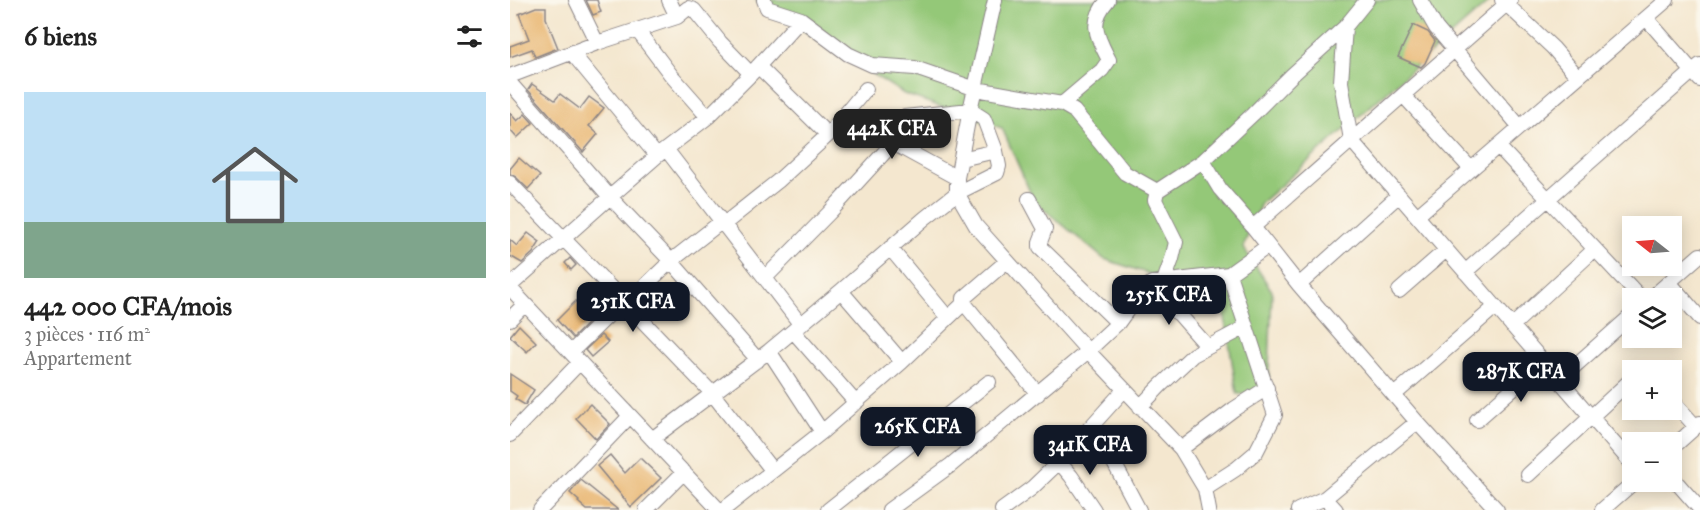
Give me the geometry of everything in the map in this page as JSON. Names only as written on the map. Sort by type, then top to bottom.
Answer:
[{"type":"street","points":[[576,0],[597,43]]},
{"type":"street","points":[[669,0],[677,17]]},
{"type":"street","points":[[764,0],[767,8],[801,19],[848,54],[872,65],[915,68],[976,89],[1062,104],[1074,111],[1125,173],[1157,191]]},
{"type":"street","points":[[995,0],[970,110],[957,178],[957,193],[976,226],[1088,351],[1181,449],[1205,489],[1209,510]]},
{"type":"street","points":[[1062,104],[1102,70],[1109,60],[1096,34],[1097,15],[1108,0]]},
{"type":"street","points":[[1164,281],[1176,242],[1155,200],[1157,191],[1203,161],[1345,27],[1367,0]]},
{"type":"street","points":[[1420,0],[1436,28],[1520,127]]},
{"type":"street","points":[[1417,216],[1667,0]]},
{"type":"street","points":[[1253,227],[1506,2],[1553,48],[1578,77]]},
{"type":"street","points":[[510,76],[597,43],[677,17],[686,8],[690,8],[720,42],[828,135]]},
{"type":"street","points":[[1465,272],[1547,199],[1698,72],[1646,18]]},
{"type":"street","points":[[801,19],[708,117],[610,197],[510,287],[718,509],[822,432],[856,403],[964,303],[964,298],[1007,261]]},
{"type":"street","points":[[1345,27],[1341,82],[1351,140],[1622,453]]},
{"type":"street","points":[[637,30],[671,75],[708,117]]},
{"type":"street","points":[[572,53],[662,153],[766,276],[797,328],[856,403]]},
{"type":"street","points":[[510,82],[610,197],[764,356],[822,432]]},
{"type":"street","points":[[510,435],[575,357],[625,302],[671,261],[778,182],[828,135],[866,89]]},
{"type":"street","points":[[1403,95],[1471,170]]},
{"type":"street","points":[[652,439],[764,356],[957,193],[997,173],[999,166],[996,151],[984,118],[970,110],[905,117],[892,143],[830,212],[766,276]]},
{"type":"street","points":[[846,112],[892,143],[957,178]]},
{"type":"street","points":[[1498,146],[1632,288]]},
{"type":"street","points":[[961,159],[996,151]]},
{"type":"street","points":[[1203,161],[1220,189],[1299,285],[1416,422],[1497,510]]},
{"type":"street","points":[[510,183],[712,393],[772,470]]},
{"type":"street","points":[[1299,285],[1399,195]]},
{"type":"street","points":[[1029,199],[1045,229],[1040,247],[1045,254],[1119,323]]},
{"type":"street","points":[[889,510],[951,465],[1088,351],[1119,323],[1142,291],[1152,283],[1229,274],[1268,246]]},
{"type":"street","points":[[890,248],[948,318]]},
{"type":"street","points":[[1512,326],[1595,249]]},
{"type":"street","points":[[1399,291],[1446,250]]},
{"type":"street","points":[[1662,288],[1700,255]]},
{"type":"street","points":[[1205,489],[1236,469],[1256,452],[1275,416],[1229,274]]},
{"type":"street","points":[[1669,282],[1700,318]]},
{"type":"street","points":[[841,291],[902,362]]},
{"type":"street","points":[[1142,291],[1179,314],[1208,347]]},
{"type":"street","points":[[964,303],[1038,394]]},
{"type":"street","points":[[510,319],[525,304]]},
{"type":"street","points":[[1394,395],[1495,307]]},
{"type":"street","points":[[1559,380],[1622,324]]},
{"type":"street","points":[[1140,406],[1193,355],[1246,327]]},
{"type":"street","points":[[1477,420],[1543,362]]},
{"type":"street","points":[[828,510],[989,382]]},
{"type":"street","points":[[1181,449],[1234,409],[1267,388]]},
{"type":"street","points":[[1528,475],[1622,388]]},
{"type":"street","points":[[1002,510],[1032,488],[1059,462],[1124,390]]},
{"type":"street","points":[[1682,410],[1698,425],[1682,439]]},
{"type":"street","points":[[540,510],[630,416]]},
{"type":"street","points":[[1298,510],[1325,498],[1416,422]]},
{"type":"street","points":[[1113,461],[1139,510]]},
{"type":"street","points":[[1059,462],[1094,510]]},
{"type":"street","points":[[646,510],[684,472]]},
{"type":"street","points":[[1682,489],[1700,509]]},
{"type":"street","points":[[1605,509],[1623,492]]},
{"type":"street","points":[[1325,498],[1336,510]]},
{"type":"green space","points":[[756,0],[1491,0],[1261,203],[1243,247],[1272,291],[1268,395],[1237,394],[1222,298],[1104,259],[1034,201],[1002,128],[904,94]]},
{"type":"building","points":[[586,0],[597,0],[601,12],[593,15]]},
{"type":"building","points":[[536,7],[546,7],[546,18],[558,48],[535,57],[532,49],[510,57],[510,46],[529,39],[519,14]]},
{"type":"building","points":[[1413,25],[1428,32],[1435,41],[1421,67],[1398,57]]},
{"type":"building","points":[[532,84],[555,100],[560,94],[580,109],[589,97],[604,108],[589,126],[598,134],[583,152],[528,90]]},
{"type":"building","points":[[510,113],[517,121],[525,114],[533,123],[517,138],[510,130]]},
{"type":"building","points":[[519,158],[540,176],[528,189],[510,174],[510,169]]},
{"type":"building","points":[[528,233],[540,242],[533,253],[522,263],[510,256],[510,240],[517,246]]},
{"type":"building","points":[[570,258],[576,265],[571,270],[565,263]]},
{"type":"building","points":[[576,301],[593,318],[573,338],[557,320]]},
{"type":"building","points":[[519,325],[536,342],[527,352],[510,336]]},
{"type":"building","points":[[601,335],[608,342],[591,357],[585,350]]},
{"type":"building","points":[[510,374],[534,390],[525,405],[515,399],[517,396],[510,391]]},
{"type":"building","points":[[590,404],[610,424],[596,439],[576,418]]},
{"type":"building","points":[[610,455],[625,473],[640,458],[661,478],[631,507],[597,466]]},
{"type":"building","points":[[581,480],[618,510],[587,510],[570,493]]}]
